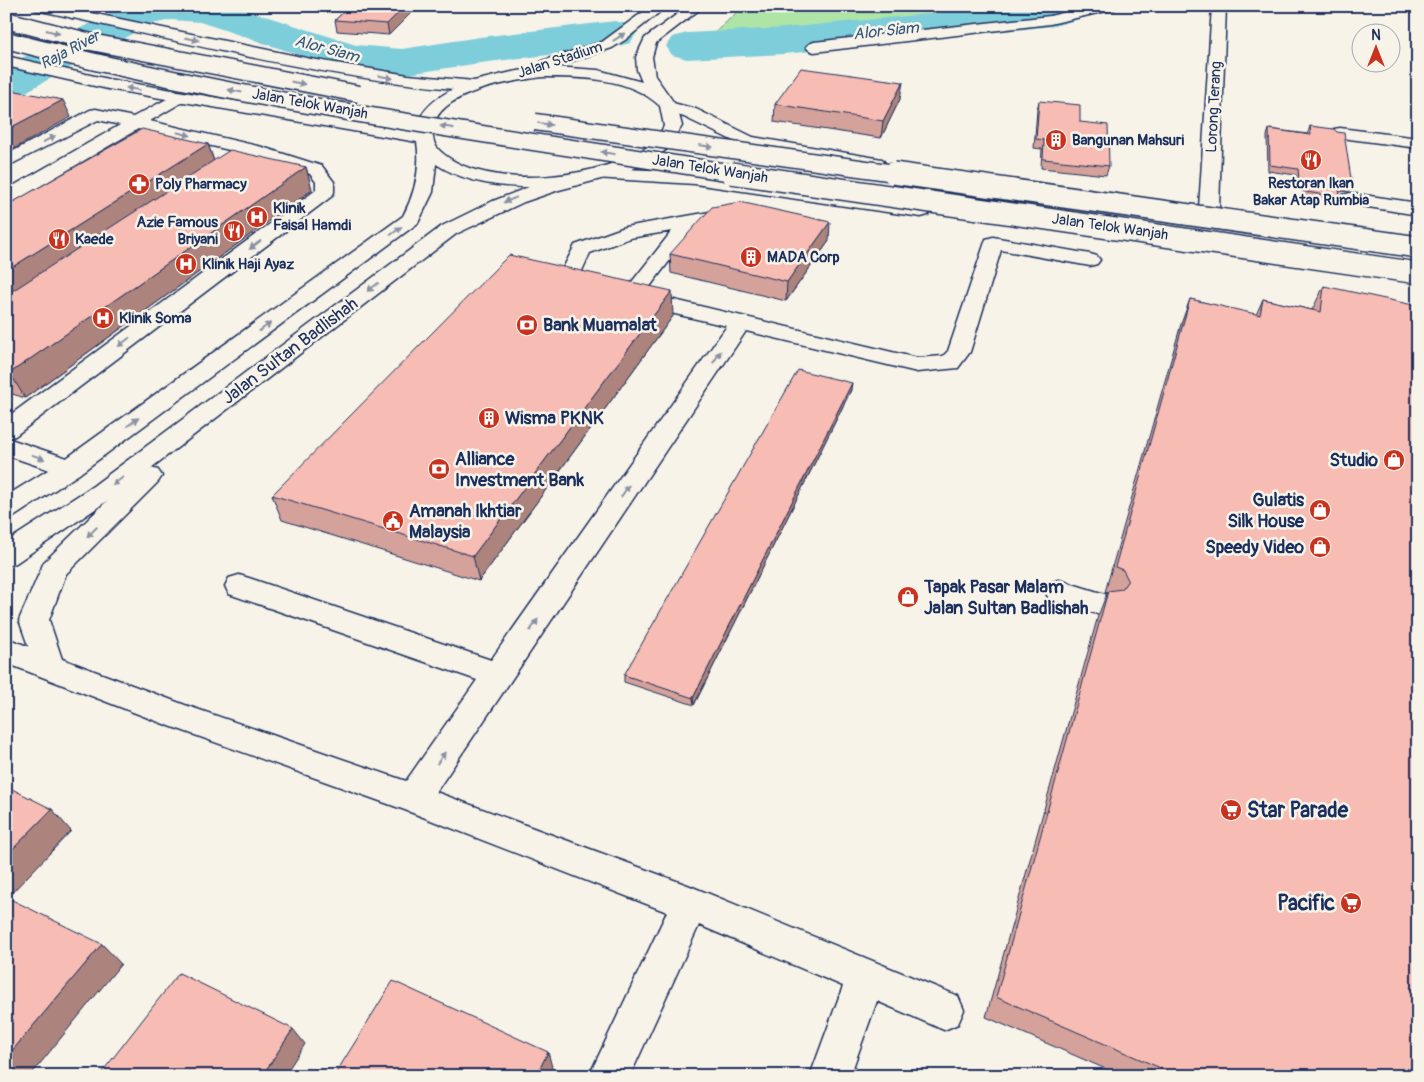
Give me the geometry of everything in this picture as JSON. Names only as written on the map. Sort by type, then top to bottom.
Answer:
[{"type":"main road","points":[[37,6],[85,12],[145,29],[311,64],[408,80],[475,86],[508,76],[543,72],[578,72],[620,79],[639,85],[664,102],[748,141],[862,161],[1418,237]]},
{"type":"main road","name":"Jalan Stadium","points":[[508,76],[607,45],[660,6]]},
{"type":"main road","points":[[595,176],[637,162],[662,144],[673,126],[664,102],[643,70],[646,49],[650,41],[697,6]]},
{"type":"main road","points":[[814,47],[1050,20],[1110,6]]},
{"type":"main road","name":"Lorong Terang","points":[[1209,208],[1220,6]]},
{"type":"main road","name":"Jalan Telok Wanjah","points":[[6,20],[91,42],[314,86],[380,97]]},
{"type":"main road","name":"Jalan Telok Wanjah","points":[[6,40],[63,55],[299,104],[796,184],[1418,272]]},
{"type":"main road","points":[[6,61],[108,84],[424,141],[435,156],[452,167],[473,175],[500,180],[560,181],[595,176],[695,178],[1418,283]]},
{"type":"main road","name":"Jalan Sultan Badlishah","points":[[11,502],[70,468],[411,220],[422,199],[427,180],[424,141],[427,118],[445,100],[475,86]]},
{"type":"main road","points":[[6,198],[180,97]]},
{"type":"main road","points":[[418,103],[457,109]]},
{"type":"main road","points":[[6,430],[326,192],[324,182],[316,170],[256,151],[137,122],[68,108]]},
{"type":"main road","points":[[6,162],[96,114]]},
{"type":"main road","name":"Jalan Telok Wanjah","points":[[514,119],[1418,247]]},
{"type":"main road","points":[[1340,132],[1418,142]]},
{"type":"main road","points":[[231,167],[256,151]]},
{"type":"main road","name":"Jalan Sultan Badlishah","points":[[6,556],[102,492],[449,230],[529,192],[558,183],[595,176]]},
{"type":"main road","points":[[1350,199],[1418,209]]},
{"type":"main road","points":[[760,209],[625,233],[582,249],[569,276],[613,293],[917,365],[950,363],[959,352],[993,243],[1090,260]]},
{"type":"main road","points":[[632,297],[689,222]]},
{"type":"main road","points":[[413,798],[740,323]]},
{"type":"main road","points":[[49,666],[34,620],[54,569],[226,399]]},
{"type":"main road","points":[[6,446],[70,468]]},
{"type":"main road","points":[[239,586],[499,675]]},
{"type":"main road","points":[[1059,591],[1101,604]]},
{"type":"main road","points":[[6,650],[175,715],[413,798],[690,903],[944,1010]]},
{"type":"main road","points":[[609,1076],[690,903]]},
{"type":"main road","points":[[830,1076],[866,976]]},
{"type":"green space","points":[[744,6],[975,6],[980,17],[821,33],[711,36]]},
{"type":"building","points":[[350,6],[405,6],[387,24],[335,20]]},
{"type":"building","points":[[801,68],[903,82],[883,121],[775,104]]},
{"type":"building","points":[[6,89],[63,100],[6,130]]},
{"type":"building","points":[[1039,101],[1080,105],[1080,122],[1108,125],[1109,166],[1043,159],[1044,140],[1036,139]]},
{"type":"building","points":[[1310,126],[1334,129],[1337,132],[1344,133],[1352,185],[1339,186],[1340,197],[1306,192],[1305,181],[1299,180],[1298,169],[1270,165],[1269,129],[1311,135]]},
{"type":"building","points":[[142,129],[208,144],[6,271],[6,206]]},
{"type":"building","points":[[230,150],[306,167],[10,373],[6,372],[6,295]]},
{"type":"building","name":"MADA Corp","points":[[740,202],[830,222],[787,282],[670,254],[712,207]]},
{"type":"building","name":"Wisma PKNK","points":[[509,255],[672,291],[473,556],[272,495]]},
{"type":"building","name":"Star Parade","points":[[1324,286],[1418,306],[1418,1076],[1179,1076],[996,997],[1108,591],[1122,589],[1128,580],[1123,570],[1115,567],[1190,299],[1260,315],[1263,299],[1321,312]]},
{"type":"building","points":[[798,370],[852,383],[693,698],[624,675]]},
{"type":"building","points":[[6,786],[52,809],[6,856]]},
{"type":"building","points":[[6,897],[102,944],[6,1058]]},
{"type":"building","points":[[179,973],[293,1029],[262,1076],[99,1076]]},
{"type":"building","points":[[393,981],[548,1052],[536,1076],[334,1076]]},
{"type":"waterway","name":"Alor Siam","points":[[687,46],[784,41],[1054,14],[1084,6]]},
{"type":"waterway","name":"Alor Siam","points":[[6,84],[134,16],[171,8],[208,11],[351,58],[402,62],[480,50],[615,34]]},
{"type":"place","name":"Bangunan Mahsuri","points":[[1056,140]]},
{"type":"place","name":"Restoran Ikan Bakar Atap Rumbia","points":[[1311,160]]},
{"type":"place","name":"Poly Pharmacy","points":[[139,184]]},
{"type":"place","name":"Klinik Faisal Hamdi","points":[[257,217]]},
{"type":"place","name":"Azie Famous Briyani","points":[[234,231]]},
{"type":"place","name":"Kaede","points":[[59,239]]},
{"type":"place","name":"MADA Corp","points":[[751,257]]},
{"type":"place","name":"Klinik Haji Ayaz","points":[[186,264]]},
{"type":"place","name":"Klinik Soma","points":[[103,318]]},
{"type":"place","name":"Bank Muamalat","points":[[527,325]]},
{"type":"place","name":"Wisma PKNK","points":[[489,418]]},
{"type":"place","name":"Studio","points":[[1394,460]]},
{"type":"place","name":"Alliance Investment Bank","points":[[439,469]]},
{"type":"place","name":"Gulatis Silk House","points":[[1320,510]]},
{"type":"place","name":"Amanah Ikhtiar Malaysia","points":[[393,521]]},
{"type":"place","name":"Speedy Video","points":[[1320,547]]},
{"type":"place","name":"Tapak Pasar Malam Jalan Sultan Badlishah","points":[[908,597]]},
{"type":"place","name":"Star Parade","points":[[1231,810]]},
{"type":"place","name":"Pacific","points":[[1351,903]]},
{"type":"water label","name":"Raja River","points":[[70,50]]}]
